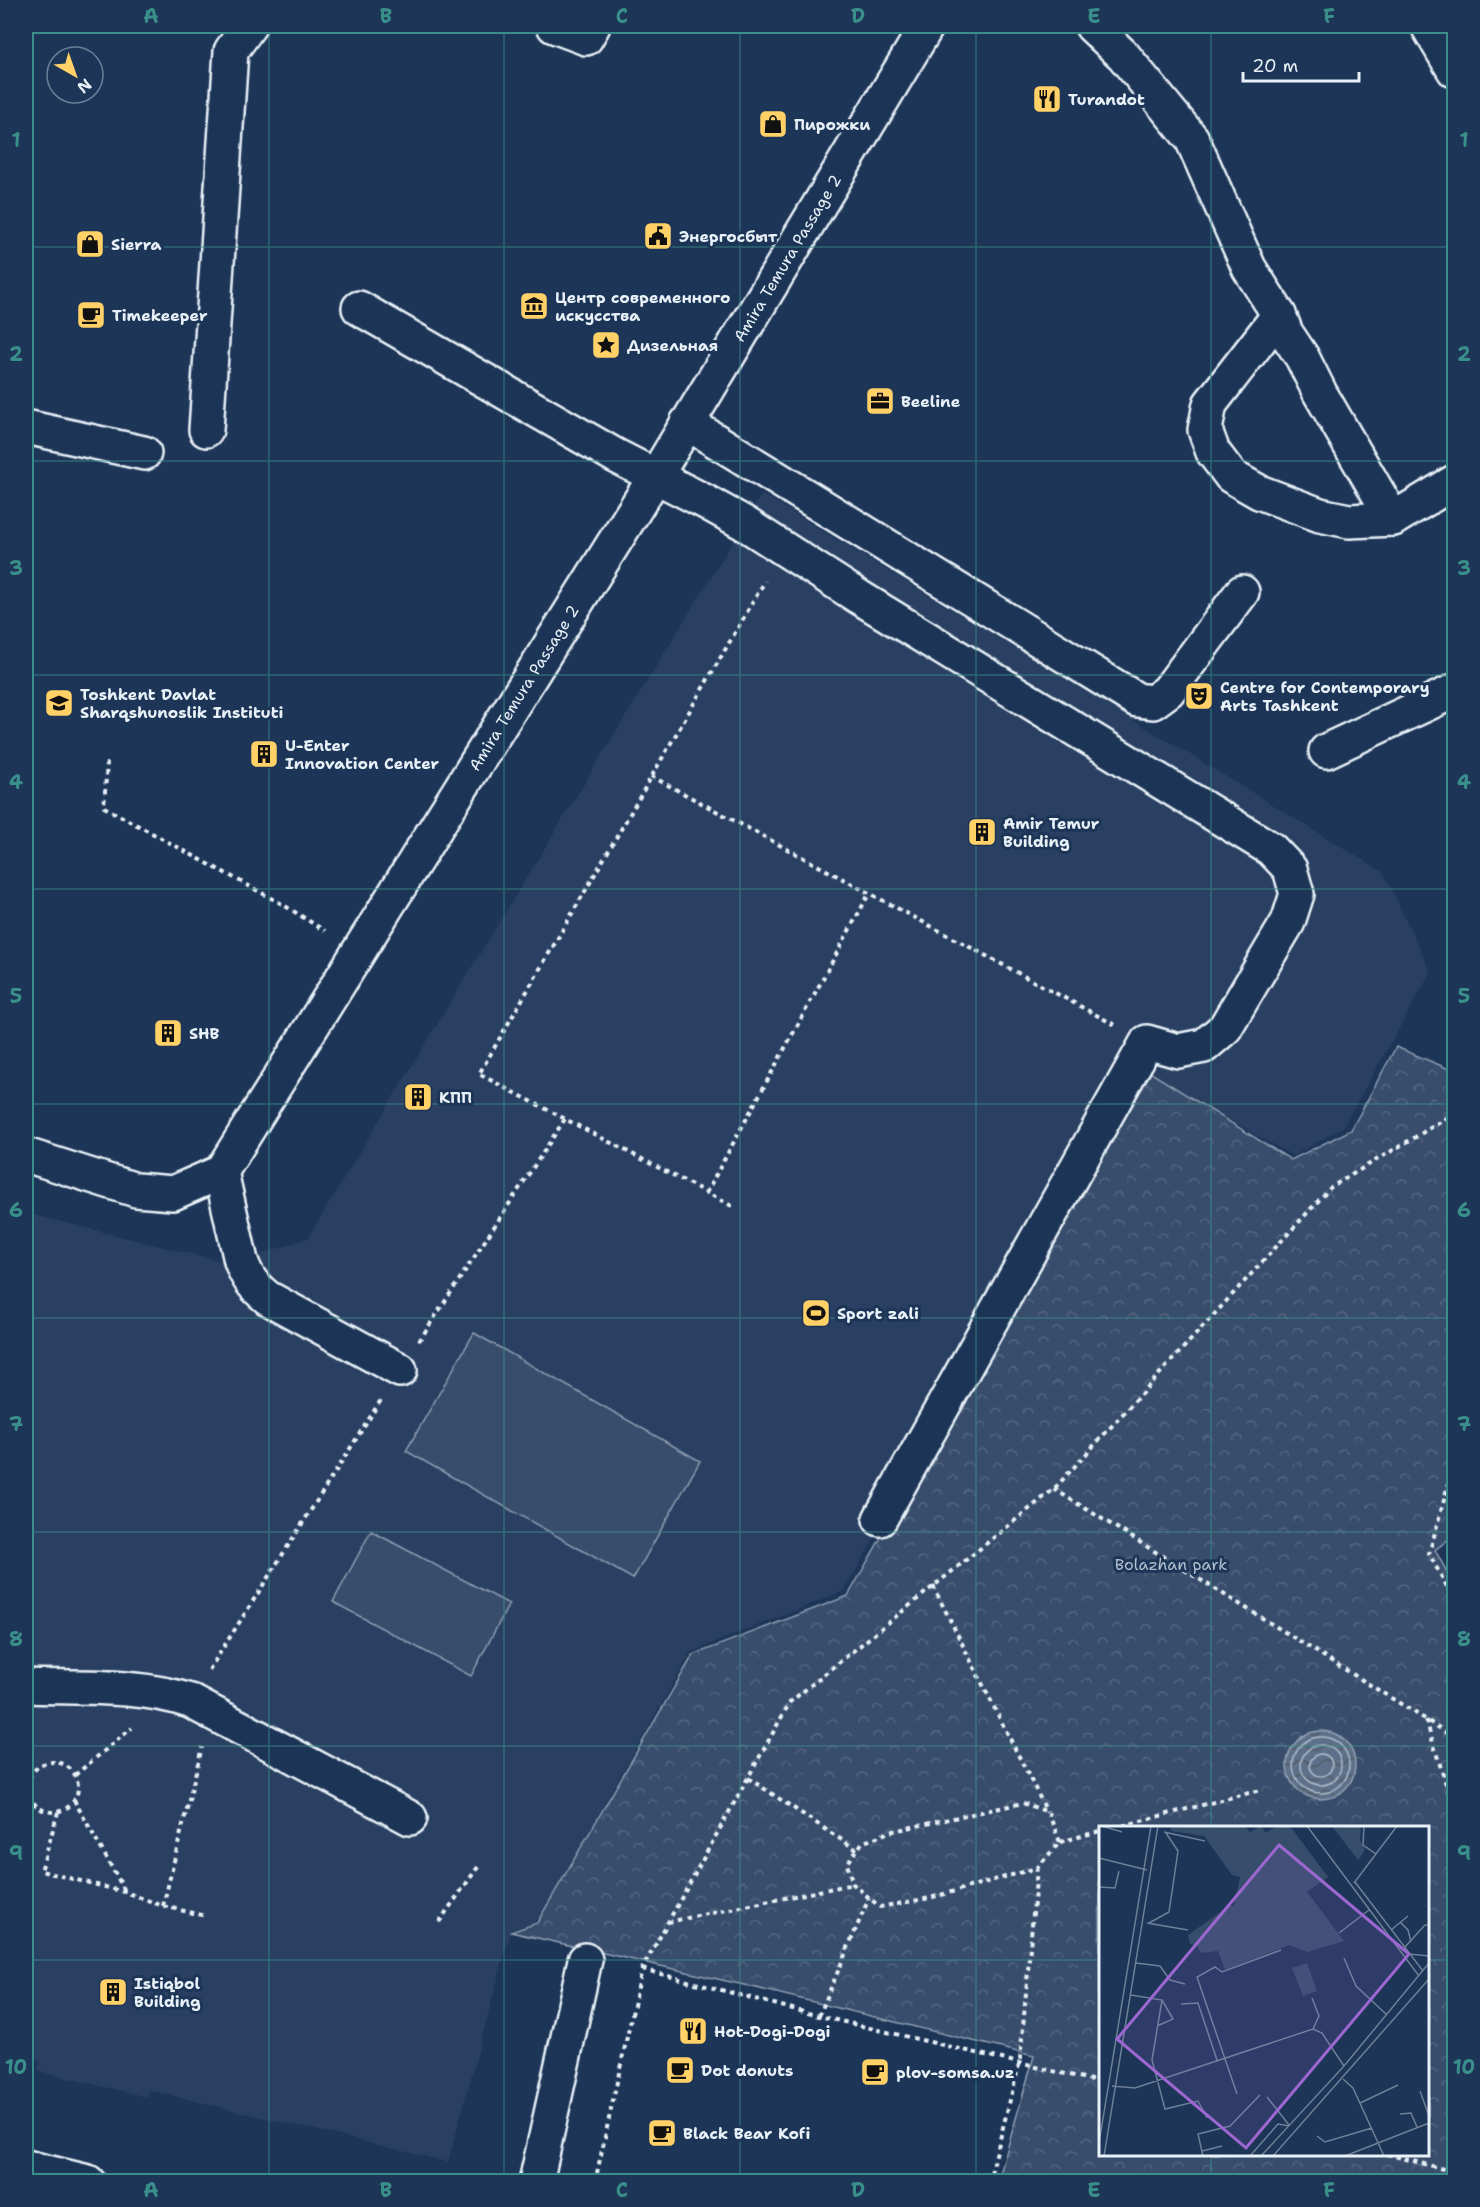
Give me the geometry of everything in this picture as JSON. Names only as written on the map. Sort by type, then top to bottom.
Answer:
[{"type":"street","points":[[206,430],[231,51],[249,26]]},
{"type":"street","points":[[554,26],[586,38],[593,26]]},
{"type":"street","name":"Amira Temura Passage 2","points":[[220,1172],[655,477],[927,26]]},
{"type":"street","points":[[1092,26],[1123,55],[1192,139],[1249,268],[1279,315],[1286,333],[1302,357],[1320,393],[1393,519]]},
{"type":"street","points":[[1428,26],[1455,70]]},
{"type":"street","points":[[360,308],[616,456],[704,501],[784,549],[1271,849],[1290,869],[1297,894],[1288,922],[1225,1028],[1204,1046],[1178,1051],[1147,1042],[880,1520]]},
{"type":"street","points":[[1279,315],[1210,404],[1205,430],[1213,452],[1231,476],[1258,492],[1320,515],[1349,521],[1393,519],[1455,482]]},
{"type":"street","points":[[687,423],[1137,700],[1153,702],[1168,691],[1242,591]]},
{"type":"street","points":[[26,428],[144,453]]},
{"type":"street","points":[[1326,751],[1455,691]]},
{"type":"street","points":[[26,1155],[136,1190],[173,1193],[220,1172],[241,1261],[246,1275],[255,1288],[268,1298],[400,1370]]},
{"type":"street","points":[[26,1686],[141,1690],[191,1702],[410,1818]]},
{"type":"street","points":[[536,2181],[585,1960]]},
{"type":"street","points":[[26,2167],[88,2181]]},
{"type":"path","points":[[732,1206],[479,1074],[784,549]]},
{"type":"path","points":[[107,762],[104,807],[282,904],[326,931]]},
{"type":"path","points":[[651,776],[1147,1042]]},
{"type":"path","points":[[706,1193],[869,894]]},
{"type":"path","points":[[595,2181],[642,1969],[790,1702],[1054,1489],[1331,1187],[1455,1114]]},
{"type":"path","points":[[163,1906],[191,1702],[400,1370],[565,1119]]},
{"type":"path","points":[[1455,1464],[1429,1554],[1455,1599]]},
{"type":"path","points":[[1054,1489],[1455,1737]]},
{"type":"path","points":[[933,1586],[1048,1812],[1060,1842]]},
{"type":"path","points":[[75,1775],[191,1702]]},
{"type":"path","points":[[1426,1719],[1455,1810]]},
{"type":"path","points":[[48,1763],[65,1765],[75,1775],[78,1784],[74,1800],[58,1812],[42,1809],[35,1804],[28,1791],[32,1774],[40,1766],[48,1763]]},
{"type":"path","points":[[748,1778],[857,1850]]},
{"type":"path","points":[[1118,1826],[1260,1790]]},
{"type":"path","points":[[74,1800],[125,1892]]},
{"type":"path","points":[[1048,1812],[1023,1803],[889,1832],[862,1843],[857,1850],[848,1864],[853,1884],[880,1907],[930,1898],[1037,1868],[1060,1842],[1099,1832]]},
{"type":"path","points":[[26,1809],[35,1804]]},
{"type":"path","points":[[58,1812],[41,1871],[125,1892],[163,1906],[206,1916]]},
{"type":"path","points":[[439,1922],[478,1867]]},
{"type":"path","points":[[990,2181],[1020,2061],[1037,1868]]},
{"type":"path","points":[[668,1922],[853,1884]]},
{"type":"path","points":[[819,2016],[869,1898]]},
{"type":"path","points":[[642,1969],[819,2016],[1020,2061],[1099,2081]]},
{"type":"path","points":[[1395,2156],[1455,2172]]},
{"type":"shaded area","points":[[762,494],[1383,872],[1431,972],[1343,1127],[1293,1156],[1144,1070],[844,1591],[691,1652],[538,1920],[510,1934],[448,2162],[149,2090],[147,2097],[38,2071],[40,2061],[26,2057],[26,1213],[216,1260],[241,1261],[308,1238]]},
{"type":"green space","name":"Bolazhan park","points":[[1396,1047],[1454,1071],[1454,1535],[1435,1550],[1454,1585],[1454,2181],[998,2181],[1034,2056],[744,1985],[511,1932],[537,1923],[693,1655],[848,1596],[1145,1069],[1291,1160],[1351,1130]]},
{"type":"green space","points":[[474,1333],[700,1461],[633,1579],[406,1451]]},
{"type":"green space","points":[[371,1531],[509,1604],[471,1676],[333,1602]]},
{"type":"water","points":[[1321,1731],[1334,1734],[1345,1741],[1352,1752],[1355,1765],[1352,1778],[1345,1789],[1334,1796],[1321,1799],[1308,1796],[1297,1789],[1290,1778],[1287,1765],[1290,1752],[1297,1741],[1308,1734]]},
{"type":"place","name":"Turandot","points":[[1047,99]]},
{"type":"place","name":"Пирожки","points":[[773,124]]},
{"type":"place","name":"Энергосбыт","points":[[658,236]]},
{"type":"place","name":"Sierra","points":[[90,244]]},
{"type":"place","name":"Центр современного искусства","points":[[534,306]]},
{"type":"place","name":"Timekeeper","points":[[91,315]]},
{"type":"place","name":"Дизельная","points":[[606,345]]},
{"type":"place","name":"Beeline","points":[[880,401]]},
{"type":"place","name":"Centre for Contemporary Arts Tashkent","points":[[1199,696]]},
{"type":"place","name":"Toshkent Davlat Sharqshunoslik Instituti","points":[[59,703]]},
{"type":"place","name":"U-Enter Innovation Center","points":[[264,754]]},
{"type":"place","name":"Amir Temur Building","points":[[982,832]]},
{"type":"place","name":"SHB","points":[[168,1033]]},
{"type":"place","name":"КПП","points":[[418,1097]]},
{"type":"place","name":"Sport zali","points":[[816,1313]]},
{"type":"place","name":"Istiqbol Building","points":[[113,1992]]},
{"type":"place","name":"Hot-Dogi-Dogi","points":[[693,2031]]},
{"type":"place","name":"Dot donuts","points":[[680,2070]]},
{"type":"place","name":"plov-somsa.uz","points":[[875,2072]]},
{"type":"place","name":"Black Bear Kofi","points":[[662,2133]]}]
